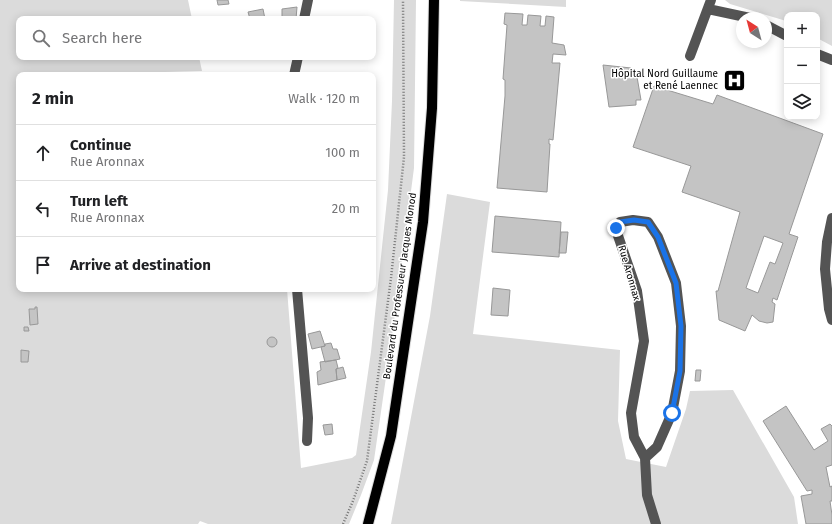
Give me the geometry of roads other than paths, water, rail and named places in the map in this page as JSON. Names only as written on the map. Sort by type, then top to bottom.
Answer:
[{"type":"main road","name":"Boulevard du Professueur Jacques Monod","points":[[368,524],[390,436],[424,222],[432,108],[434,0]]},
{"type":"street","points":[[305,16],[308,0]]},
{"type":"street","points":[[690,56],[710,4],[736,13]]},
{"type":"street","points":[[772,28],[784,34]]},
{"type":"street","points":[[820,56],[832,60]]},
{"type":"street","points":[[295,72],[297,60]]},
{"type":"street","points":[[832,218],[825,269],[829,309],[832,320]]},
{"type":"street","name":"Rue Aronnax","points":[[645,458],[657,447],[672,413],[680,371],[681,326],[676,283],[658,237],[648,222],[634,220],[620,222],[616,228],[637,291],[644,341],[631,413],[634,437],[645,458],[647,495],[656,524]]},
{"type":"street","points":[[297,292],[308,418],[307,441]]},
{"type":"place","name":"Hôpital Nord Guillaume et René Laennec","points":[[734,80]]}]
